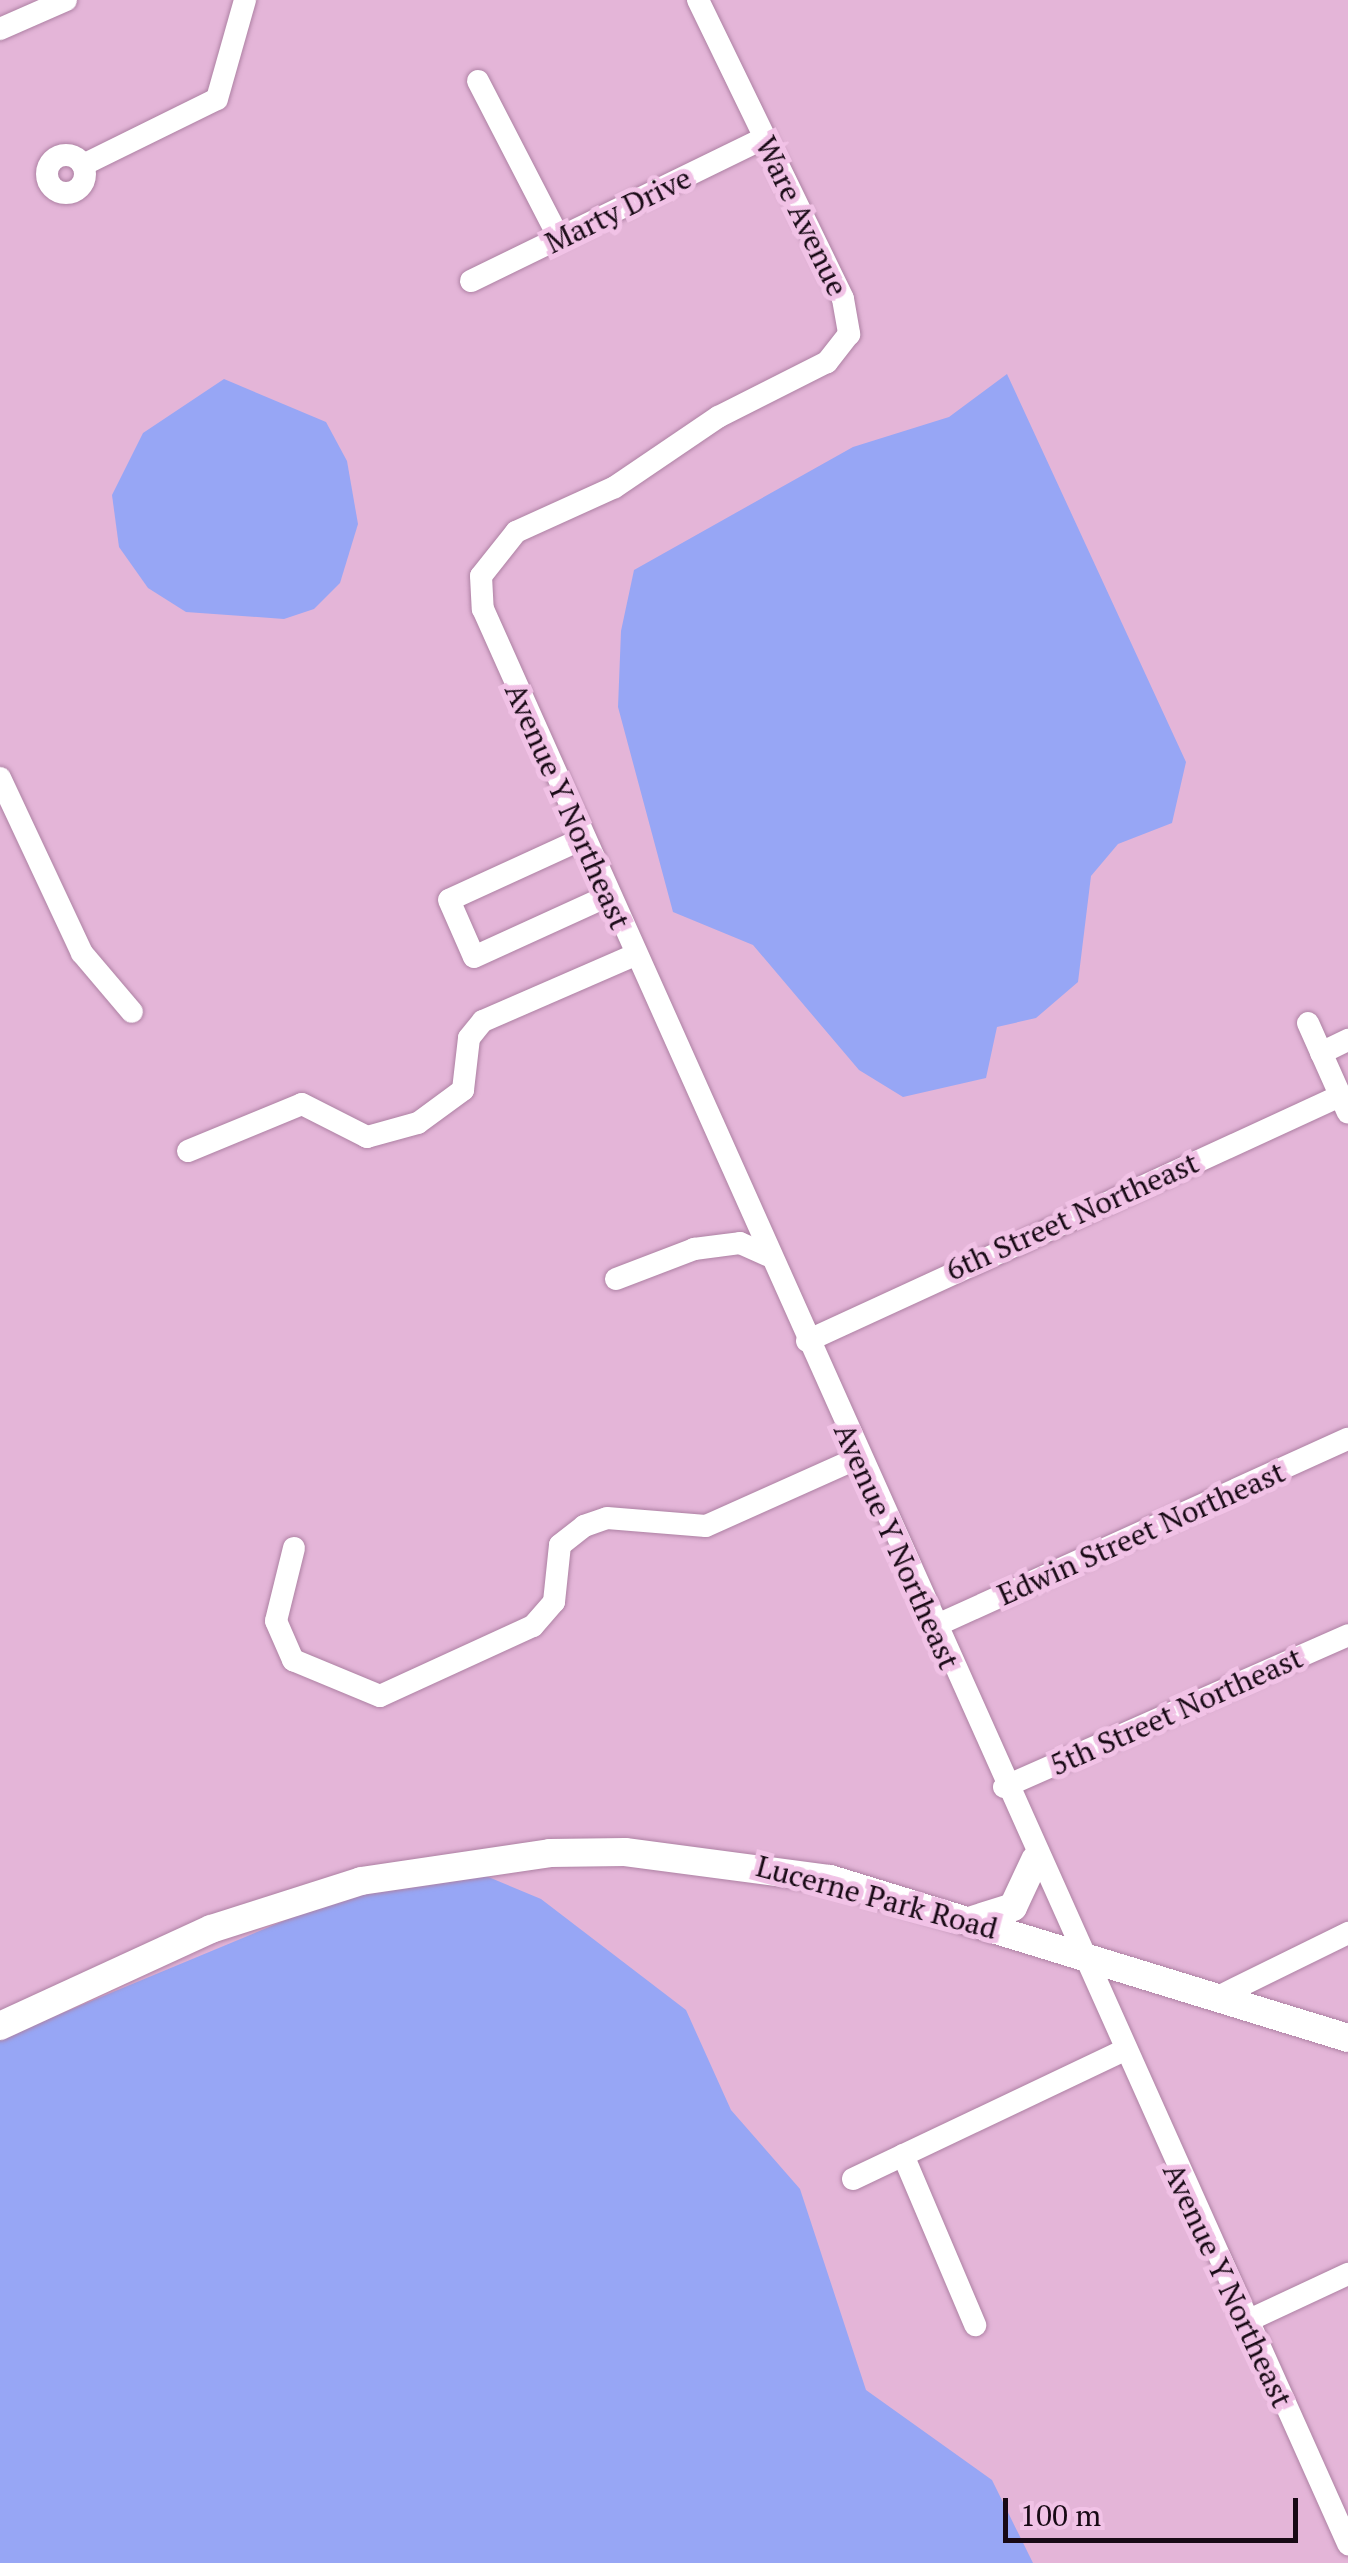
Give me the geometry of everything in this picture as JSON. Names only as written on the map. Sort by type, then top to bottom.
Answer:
[{"type":"main road","name":"Lucerne Park Road","points":[[0,2026],[286,1903],[407,1872],[550,1852],[754,1862],[972,1920],[1348,2038]]},
{"type":"main road","points":[[972,1920],[1013,1907],[1035,1860]]},
{"type":"street","points":[[0,30],[66,0]]},
{"type":"street","points":[[83,165],[220,96],[245,0]]},
{"type":"street","name":"Ware Avenue","points":[[502,544],[837,355],[848,313],[698,0]]},
{"type":"street","points":[[478,81],[559,238]]},
{"type":"street","name":"Marty Drive","points":[[471,281],[764,138]]},
{"type":"street","name":"Avenue Y Northeast","points":[[502,544],[482,576],[482,609],[1035,1860],[1348,2544]]},
{"type":"street","points":[[0,778],[82,953],[132,1012]]},
{"type":"street","points":[[582,840],[449,900],[474,958],[608,896]]},
{"type":"street","points":[[188,1151],[302,1104],[367,1137],[418,1123],[463,1090],[465,1052],[483,1020],[635,955]]},
{"type":"street","points":[[1308,1023],[1344,1104]]},
{"type":"street","points":[[1321,1053],[1348,1040]]},
{"type":"street","name":"6th Street Northeast","points":[[807,1341],[1344,1104]]},
{"type":"street","points":[[616,1280],[694,1249],[740,1242],[767,1255]]},
{"type":"street","name":"Edwin Street Northeast","points":[[934,1626],[1348,1439]]},
{"type":"street","points":[[294,1548],[276,1621],[293,1660],[380,1696],[533,1626],[554,1602],[560,1545],[584,1526],[634,1518],[706,1526],[858,1458]]},
{"type":"street","name":"5th Street Northeast","points":[[1004,1788],[1348,1635]]},
{"type":"street","points":[[1220,1996],[1348,1933]]},
{"type":"street","points":[[853,2179],[1122,2052]]},
{"type":"street","points":[[902,2155],[975,2325]]},
{"type":"street","points":[[1245,2322],[1348,2274]]},
{"type":"shaded area","points":[[1007,374],[1186,762],[1172,823],[1118,844],[1091,876],[1078,982],[1036,1018],[997,1027],[986,1078],[903,1097],[859,1070],[753,945],[673,912],[618,707],[621,631],[634,570],[853,447],[949,417]]},
{"type":"shaded area","points":[[224,379],[326,422],[347,461],[358,524],[340,583],[314,609],[284,619],[186,612],[148,588],[119,547],[112,495],[143,433]]},
{"type":"shaded area","points":[[474,1871],[541,1899],[686,2010],[731,2110],[800,2189],[866,2390],[992,2480],[1033,2563],[0,2563],[0,2039],[334,1900]]}]
